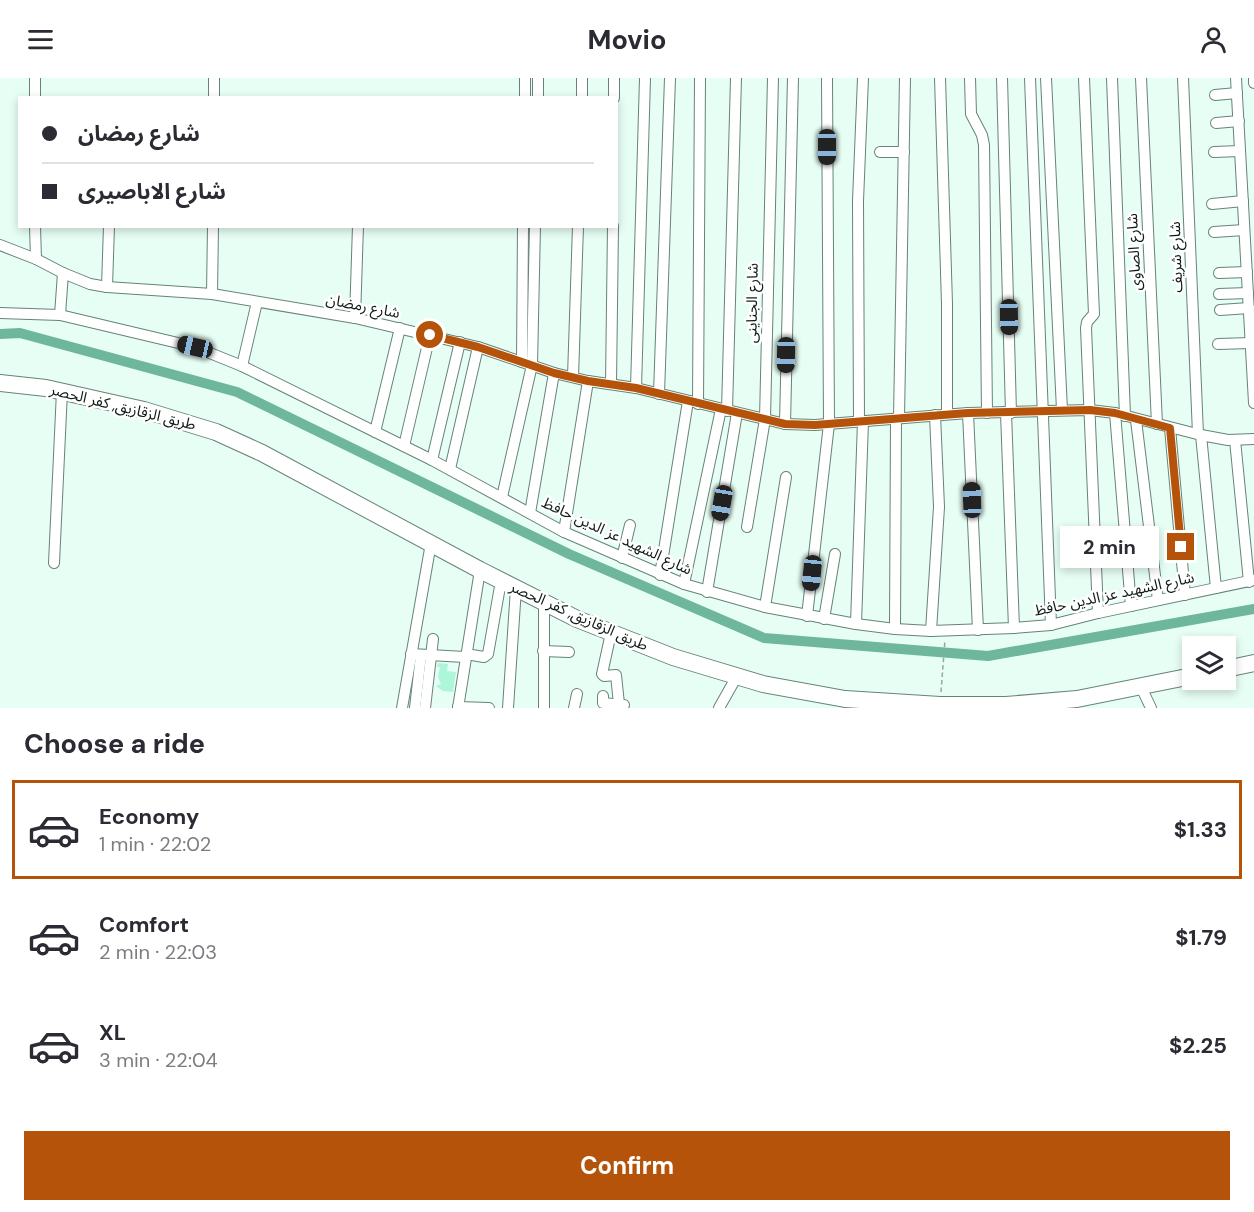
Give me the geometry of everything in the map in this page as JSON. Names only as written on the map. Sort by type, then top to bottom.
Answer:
[{"type":"main road","name":"طريق الزقازيق, كفر الحصر","points":[[0,383],[62,392],[168,416],[216,432],[262,453],[544,603],[611,633],[673,657],[763,684],[818,695],[940,700],[972,707],[1077,704],[1182,678]]},
{"type":"main road","points":[[1236,667],[1254,663]]},
{"type":"street","points":[[35,78],[35,96]]},
{"type":"street","points":[[214,78],[214,96]]},
{"type":"street","points":[[525,78],[525,96]]},
{"type":"street","points":[[538,78],[538,96]]},
{"type":"street","points":[[582,78],[582,96]]},
{"type":"street","points":[[614,78],[614,96]]},
{"type":"street","points":[[636,388],[645,78]]},
{"type":"street","points":[[659,394],[670,78]]},
{"type":"street","points":[[660,574],[693,402],[700,78]]},
{"type":"street","points":[[707,592],[729,411],[736,78]]},
{"type":"street","name":"شارع الجناينى","points":[[747,527],[765,419],[773,78]]},
{"type":"street","points":[[785,424],[793,78]]},
{"type":"street","points":[[807,616],[829,424],[827,78]]},
{"type":"street","points":[[856,624],[861,421],[858,201],[863,78]]},
{"type":"street","points":[[895,629],[905,78]]},
{"type":"street","points":[[931,632],[939,507],[947,304],[940,78]]},
{"type":"street","points":[[970,78],[971,114],[984,145],[987,413]]},
{"type":"street","points":[[1002,78],[1014,628]]},
{"type":"street","points":[[1030,78],[1051,625]]},
{"type":"street","points":[[1046,78],[1062,410]]},
{"type":"street","points":[[1084,78],[1094,314],[1087,322],[1086,328],[1098,613]]},
{"type":"street","points":[[1112,78],[1131,606]]},
{"type":"street","name":"شارع الصاوى","points":[[1142,78],[1157,424]]},
{"type":"street","name":"شارع شريف","points":[[1183,78],[1200,435],[1216,588]]},
{"type":"street","points":[[1236,78],[1254,403]]},
{"type":"street","points":[[1254,78],[1254,83]]},
{"type":"street","points":[[1215,95],[1237,93]]},
{"type":"street","points":[[1216,123],[1239,121]]},
{"type":"street","points":[[1214,152],[1240,151]]},
{"type":"street","points":[[880,152],[904,152]]},
{"type":"street","points":[[1212,204],[1243,201]]},
{"type":"street","points":[[35,228],[36,259]]},
{"type":"street","points":[[108,287],[109,228]]},
{"type":"street","points":[[212,294],[213,228]]},
{"type":"street","points":[[355,318],[358,228]]},
{"type":"street","points":[[524,228],[527,364]]},
{"type":"street","points":[[502,497],[527,364],[535,228]]},
{"type":"street","points":[[573,377],[578,228]]},
{"type":"street","points":[[611,384],[613,228]]},
{"type":"street","points":[[1214,232],[1244,230]]},
{"type":"street","name":"شارع رمضان","points":[[0,244],[90,284],[212,294],[355,318],[460,342],[554,373],[636,388],[785,424],[829,424],[968,413],[1090,410],[1125,416],[1200,435],[1235,440],[1254,439]]},
{"type":"street","points":[[1219,273],[1247,272]]},
{"type":"street","points":[[60,315],[63,273]]},
{"type":"street","points":[[1219,294],[1248,292]]},
{"type":"street","points":[[243,366],[257,302]]},
{"type":"street","points":[[1220,310],[1249,308]]},
{"type":"street","name":"شارع الشهيد عز الدين حافظ","points":[[0,313],[60,315],[195,347],[243,366],[450,469],[564,532],[684,584],[765,608],[895,629],[931,632],[978,630],[1051,625],[1251,581]]},
{"type":"street","points":[[375,432],[400,328]]},
{"type":"street","points":[[404,446],[430,335]]},
{"type":"street","points":[[432,460],[460,342]]},
{"type":"street","points":[[1218,344],[1251,343]]},
{"type":"street","points":[[450,469],[478,347]]},
{"type":"street","points":[[530,513],[554,373]]},
{"type":"street","points":[[564,532],[588,381]]},
{"type":"street","points":[[54,563],[62,392]]},
{"type":"street","points":[[684,584],[729,411]]},
{"type":"street","points":[[968,413],[978,630]]},
{"type":"street","points":[[1125,416],[1158,600]]},
{"type":"street","points":[[1170,428],[1185,595]]},
{"type":"street","points":[[1235,440],[1251,581]]},
{"type":"street","points":[[765,608],[786,477]]},
{"type":"street","points":[[622,558],[630,525]]},
{"type":"street","points":[[415,708],[431,543]]},
{"type":"street","points":[[824,619],[835,554]]},
{"type":"street","points":[[480,570],[458,707],[489,708]]},
{"type":"street","points":[[421,655],[483,657],[488,654],[509,585]]},
{"type":"street","points":[[508,708],[509,585]]},
{"type":"street","points":[[544,603],[544,708]]},
{"type":"street","points":[[603,696],[603,703],[622,706],[616,675],[604,676],[602,674],[611,633]]},
{"type":"street","points":[[402,708],[421,655],[433,639]]},
{"type":"street","points":[[543,651],[569,652]]},
{"type":"street","points":[[421,655],[425,708]]},
{"type":"street","points":[[719,708],[737,676]]},
{"type":"street","points":[[1141,687],[1151,708]]},
{"type":"street","points":[[574,708],[577,694]]},
{"type":"path","points":[[940,700],[944,645]]},
{"type":"building","points":[[438,663],[448,664],[447,671],[456,672],[453,692],[443,691],[436,686],[441,684],[438,677],[440,667],[437,667]]},
{"type":"waterway","points":[[0,334],[20,333],[237,392],[569,554],[764,638],[988,656],[1254,609]]},
{"type":"route","points":[[430,335],[478,347],[554,373],[636,388],[785,424],[815,425],[935,415],[1042,410],[1090,410],[1115,413],[1157,424],[1170,428],[1181,547]]}]
